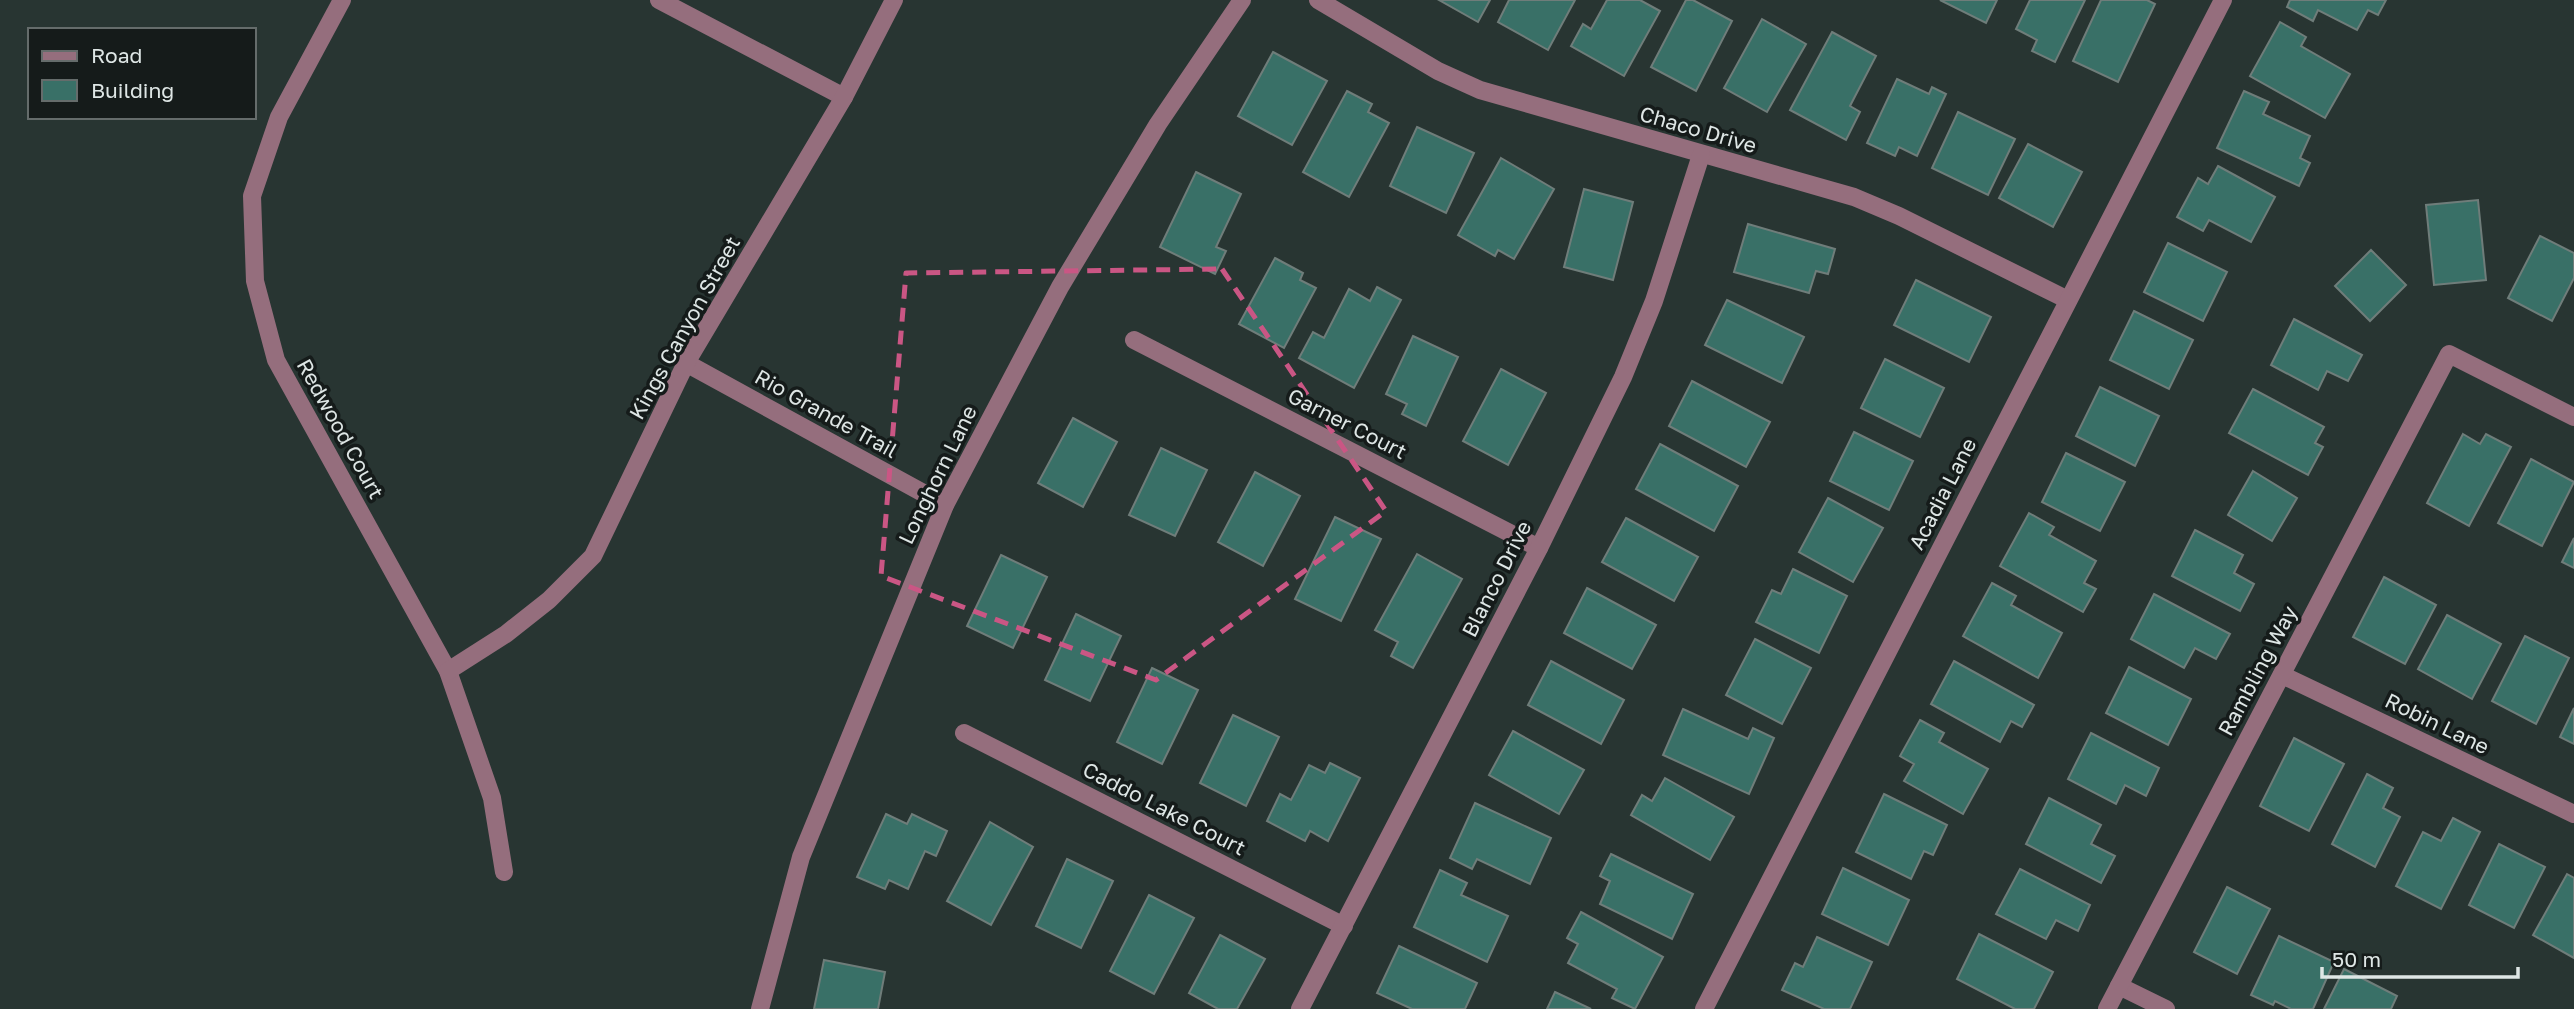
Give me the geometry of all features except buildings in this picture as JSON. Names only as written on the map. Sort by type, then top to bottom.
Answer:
[{"type":"street","name":"Redwood Court","points":[[342,0],[279,117],[253,196],[255,281],[275,360],[448,671],[492,798],[504,872]]},
{"type":"street","points":[[659,0],[844,97]]},
{"type":"street","name":"Kings Canyon Street","points":[[448,671],[506,634],[549,600],[593,556],[686,363],[844,97],[894,0]]},
{"type":"street","name":"Longhorn Lane","points":[[760,1009],[801,857],[945,505],[1060,287],[1158,124],[1242,0]]},
{"type":"street","name":"Chaco Drive","points":[[1318,0],[1438,71],[1480,90],[1854,197],[1899,216],[2068,300]]},
{"type":"street","name":"Acadia Lane","points":[[1704,1009],[2222,0]]},
{"type":"street","name":"Blanco Drive","points":[[1300,1009],[1539,548],[1638,343],[1701,155]]},
{"type":"street","name":"Garner Court","points":[[1134,340],[1539,548]]},
{"type":"street","name":"Rambling Way","points":[[2107,1009],[2449,354],[2574,417]]},
{"type":"street","name":"Rio Grande Trail","points":[[686,363],[945,505]]},
{"type":"street","name":"Robin Lane","points":[[2282,675],[2574,814]]},
{"type":"street","name":"Caddo Lake Court","points":[[964,733],[1343,926]]},
{"type":"street","points":[[2119,986],[2166,1009]]},
{"type":"highlighted area","points":[[1222,269],[1386,511],[1156,680],[881,576],[906,273]]}]
